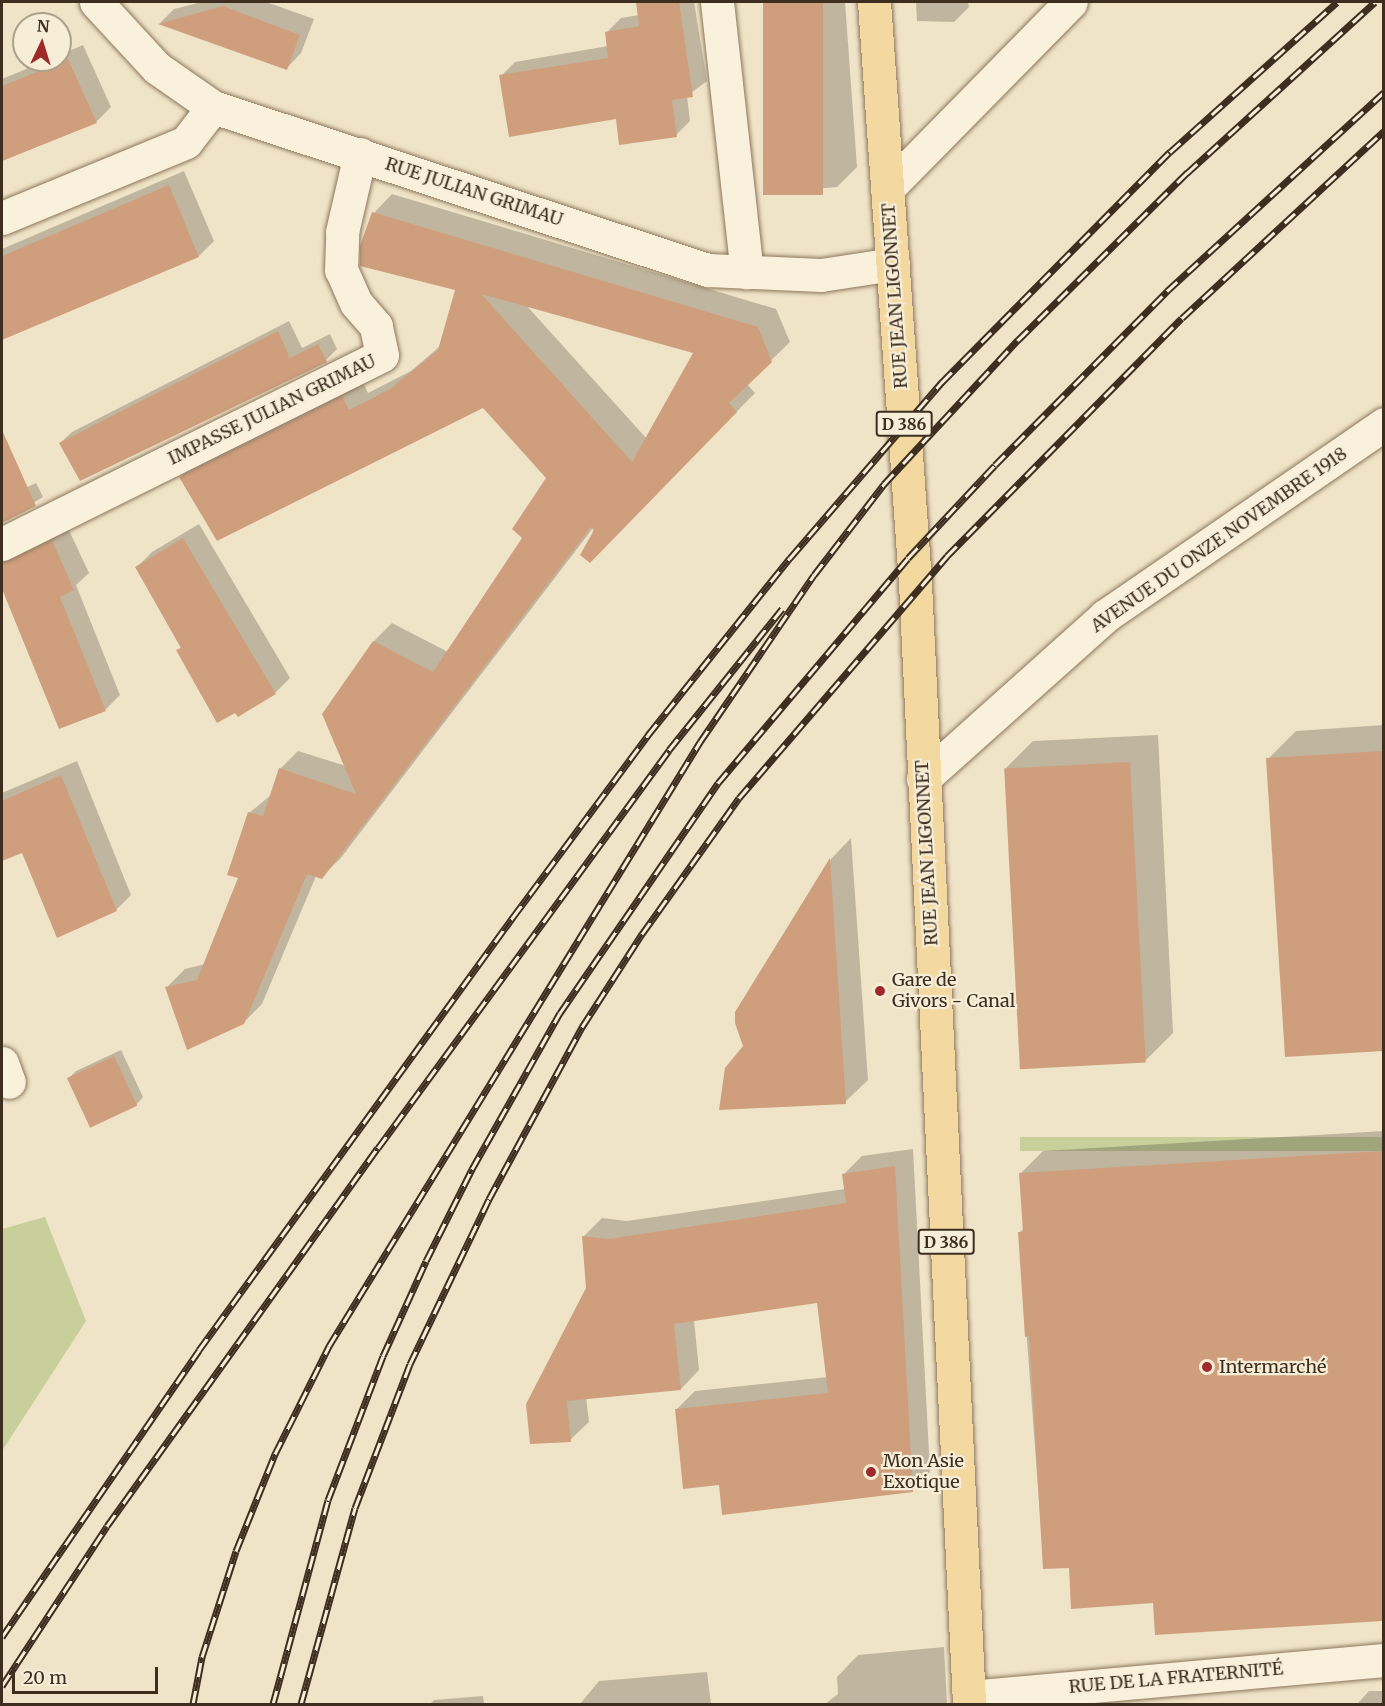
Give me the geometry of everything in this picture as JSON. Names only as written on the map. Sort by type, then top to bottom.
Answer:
[{"type":"main road","name":"RUE JEAN LIGONNET","points":[[874,2],[915,583],[969,1701]]},
{"type":"street","name":"RUE JULIAN GRIMAU","points":[[96,2],[157,68],[213,107],[708,270],[821,275],[893,264]]},
{"type":"street","points":[[717,2],[747,272]]},
{"type":"street","points":[[887,189],[1071,2]]},
{"type":"street","points":[[2,218],[186,142],[213,107]]},
{"type":"street","name":"IMPASSE JULIAN GRIMAU","points":[[2,544],[382,356],[376,326],[356,303],[341,270],[342,232],[360,154]]},
{"type":"street","name":"AVENUE DU ONZE NOVEMBRE 1918","points":[[923,779],[1105,616],[1383,424]]},
{"type":"street","name":"RUE DE LA FRATERNITÉ","points":[[969,1701],[1383,1660]]},
{"type":"green space","points":[[1020,1137],[1383,1137],[1383,1151],[1020,1151]]},
{"type":"green space","points":[[45,1217],[86,1321],[2,1451],[2,1229]]},
{"type":"building","points":[[636,2],[679,2],[693,97],[672,100],[677,137],[619,145],[616,119],[509,137],[499,75],[608,58],[605,32],[639,26]]},
{"type":"building","points":[[763,2],[823,2],[823,195],[763,195]]},
{"type":"building","points":[[223,6],[300,35],[287,70],[158,24]]},
{"type":"building","points":[[72,68],[97,123],[2,161],[2,86],[36,72],[72,72]]},
{"type":"building","points":[[169,185],[199,257],[2,340],[2,256]]},
{"type":"building","points":[[372,212],[758,327],[772,362],[729,403],[737,412],[590,563],[580,555],[594,530],[591,527],[322,879],[307,874],[244,1024],[187,1050],[165,987],[197,980],[238,878],[227,875],[248,812],[263,816],[279,768],[356,794],[322,714],[373,641],[433,672],[522,538],[512,529],[546,478],[483,408],[217,541],[179,477],[342,396],[349,410],[390,389],[438,350],[455,290],[360,266],[360,246]],"holes":[[[481,294],[693,353],[632,462]]]},
{"type":"building","points":[[278,331],[290,358],[318,344],[327,362],[80,481],[59,443]]},
{"type":"building","points":[[2,430],[36,506],[2,523]]},
{"type":"building","points":[[183,538],[276,694],[238,717],[235,713],[217,723],[176,650],[181,648],[135,567]]},
{"type":"building","points":[[52,540],[74,590],[60,597],[106,711],[59,729],[2,589],[2,563]]},
{"type":"building","points":[[1383,751],[1383,1051],[1285,1057],[1266,758]]},
{"type":"building","points":[[1130,762],[1146,1063],[1020,1069],[1004,769]]},
{"type":"building","points":[[61,775],[117,911],[57,938],[22,853],[2,861],[2,801]]},
{"type":"building","points":[[830,858],[846,1104],[719,1110],[725,1068],[743,1046],[735,1023],[735,1012]]},
{"type":"building","points":[[114,1056],[137,1106],[90,1128],[67,1078]]},
{"type":"building","name":"Intermarché","points":[[1383,1151],[1383,1621],[1155,1635],[1153,1603],[1071,1609],[1069,1568],[1043,1569],[1029,1336],[1025,1337],[1018,1232],[1023,1232],[1019,1173]]},
{"type":"building","points":[[895,1166],[913,1492],[722,1515],[719,1485],[683,1489],[675,1409],[828,1393],[817,1303],[674,1324],[681,1390],[567,1401],[571,1442],[530,1444],[526,1404],[586,1288],[582,1236],[608,1239],[846,1203],[842,1174]]},
{"type":"railway","points":[[2,1637],[199,1350],[513,917],[648,735],[790,558],[942,382],[1170,152],[1337,2]]},
{"type":"railway","points":[[193,1704],[202,1657],[236,1551],[275,1454],[329,1346],[700,742],[814,575],[884,484],[1018,340],[1187,173],[1375,2]]},
{"type":"railway","points":[[273,1704],[328,1500],[383,1356],[426,1261],[472,1169],[560,1013],[718,783],[908,558],[995,465],[1167,291],[1384,92]]},
{"type":"railway","points":[[301,1704],[355,1508],[410,1364],[489,1199],[582,1027],[642,934],[739,798],[947,556],[1182,318],[1384,131]]},
{"type":"railway","points":[[2,1686],[107,1526],[378,1148],[669,750],[782,609]]},
{"type":"place","name":"Gare de Givors - Canal","points":[[880,991]]},
{"type":"place","name":"Intermarché","points":[[1207,1367]]},
{"type":"place","name":"Mon Asie Exotique","points":[[871,1472]]}]
